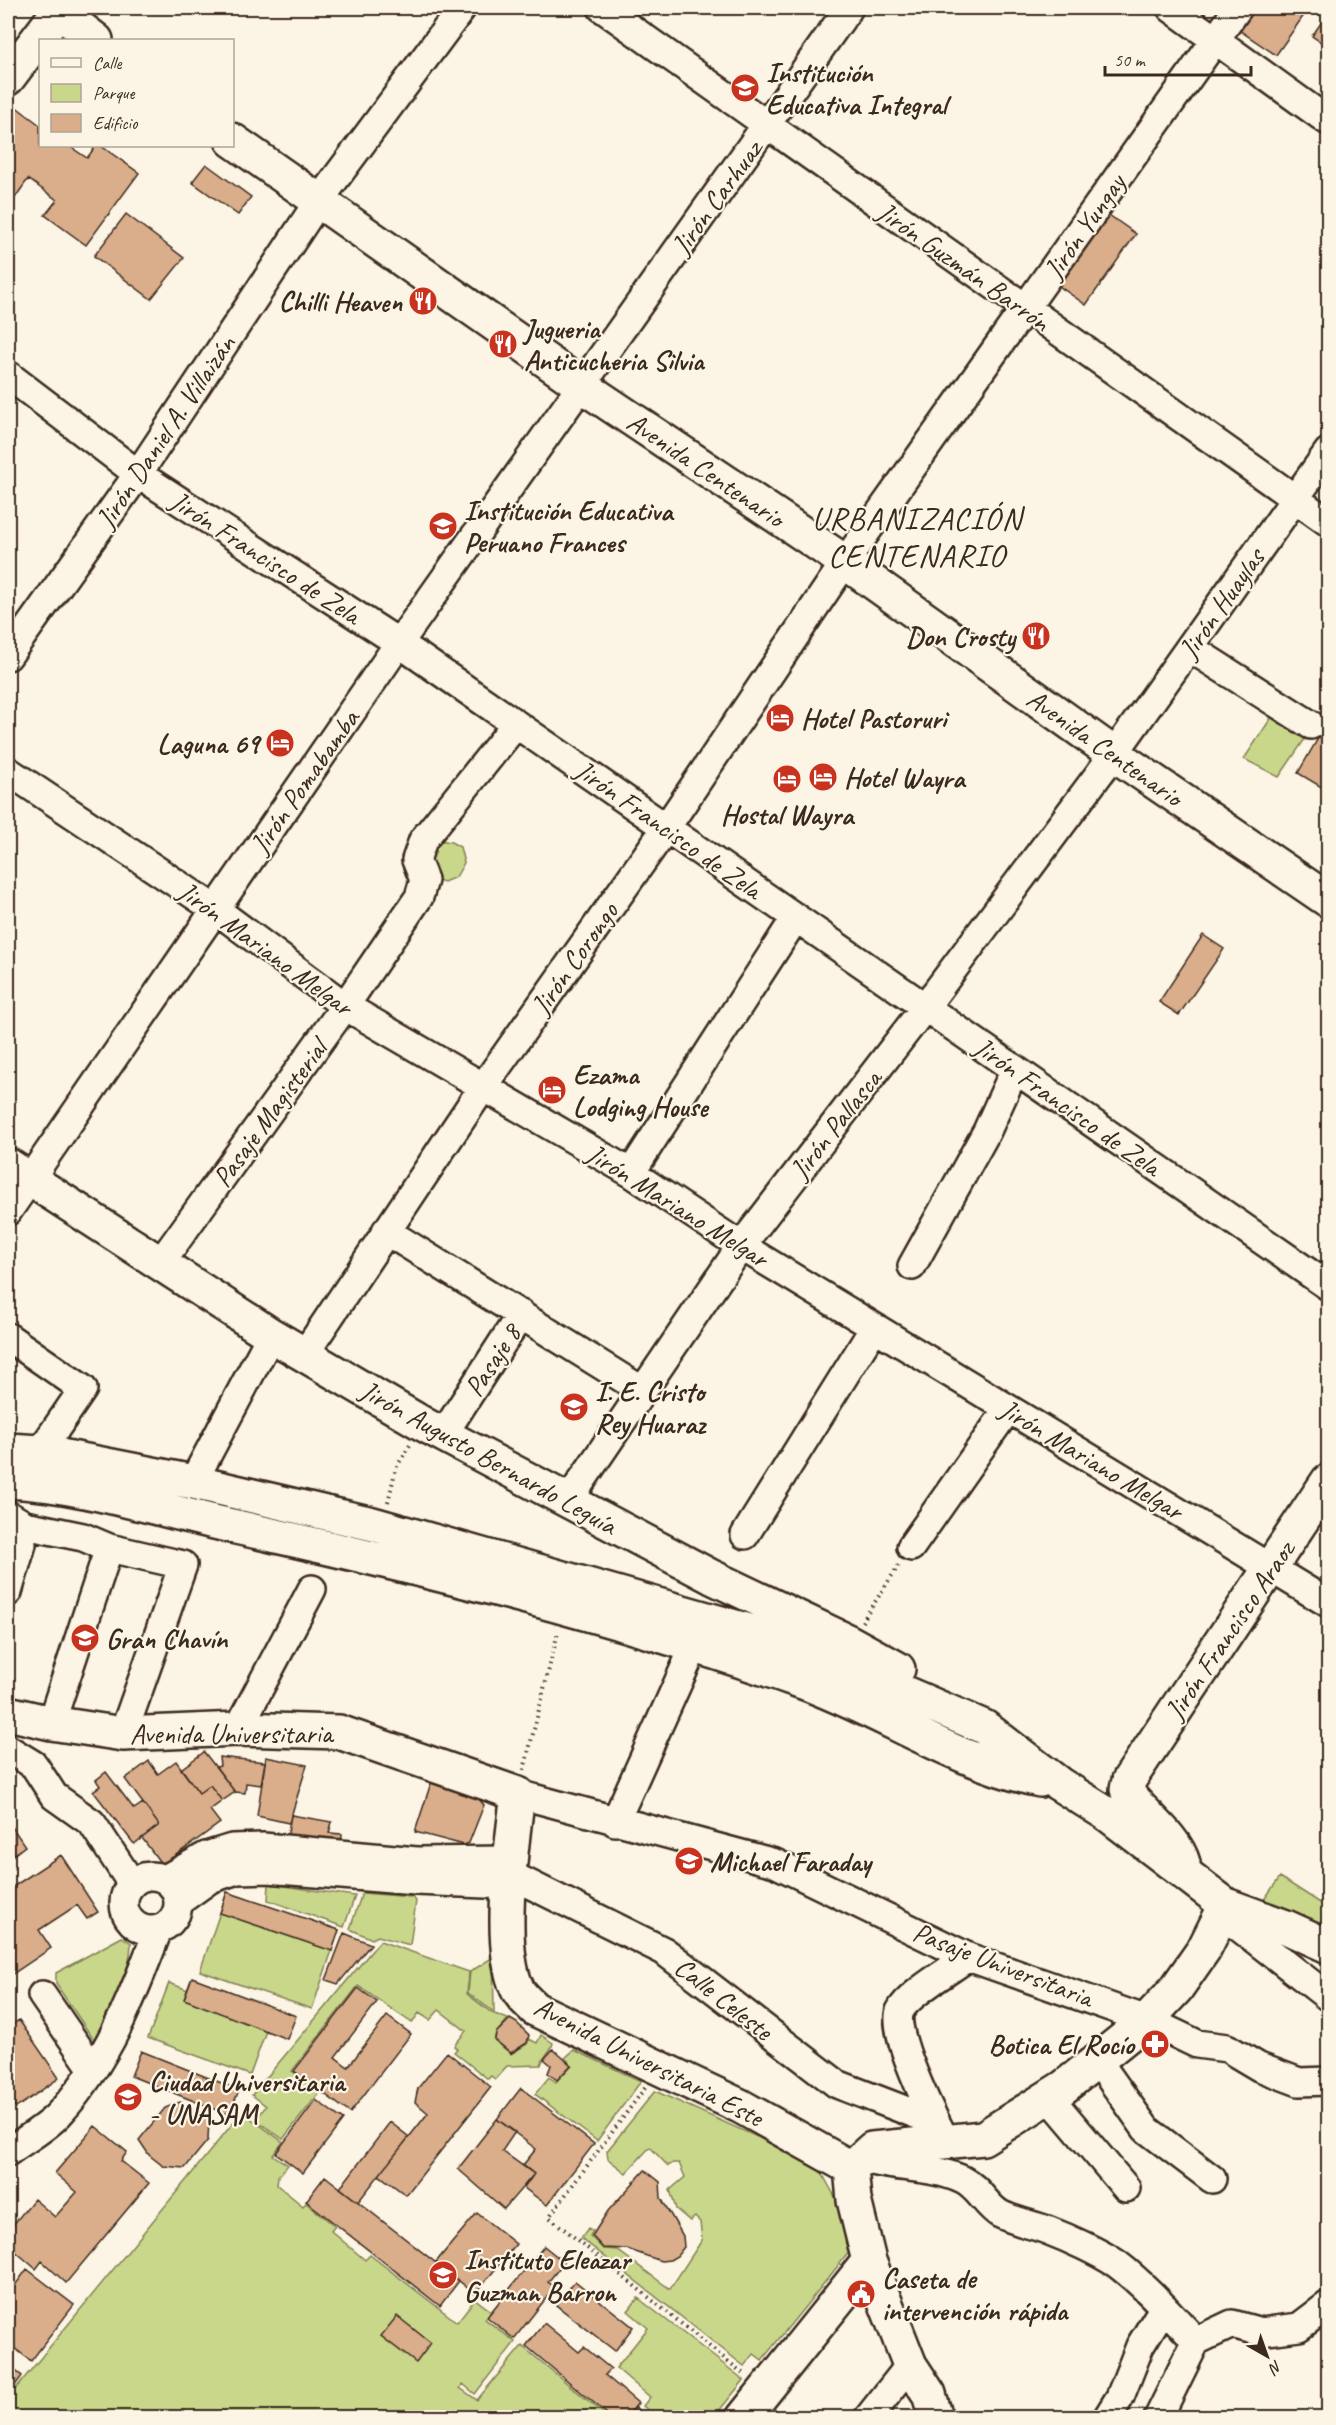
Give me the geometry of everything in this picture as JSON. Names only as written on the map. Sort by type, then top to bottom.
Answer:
[{"type":"main road","points":[[8,78],[54,9],[95,39]]},
{"type":"main road","name":"Avenida Centenario","points":[[234,141],[581,385],[845,562],[1114,754],[1329,900]]},
{"type":"main road","name":"Jirón Augusto Bernardo Leguía","points":[[18,1172],[271,1335],[433,1430],[712,1577],[849,1642],[915,1679],[984,1727]]},
{"type":"main road","points":[[8,1450],[40,1452],[193,1482],[381,1527],[697,1630],[949,1748],[1009,1771],[1059,1784]]},
{"type":"main road","points":[[8,1481],[30,1482],[69,1490],[332,1548],[564,1607],[697,1630],[781,1640],[984,1727],[1059,1784],[1099,1809],[1226,1905],[1329,1946]]},
{"type":"main road","name":"Jirón Francisco Araoz","points":[[1177,1869],[1182,1860],[1170,1837],[1132,1800],[1127,1789],[1129,1780],[1329,1481]]},
{"type":"main road","name":"Avenida Universitaria","points":[[8,1713],[51,1723],[123,1734],[238,1729],[339,1732],[518,1794]]},
{"type":"main road","name":"Avenida Universitaria Este","points":[[518,1794],[509,1873],[509,1958],[517,1989],[535,2009],[853,2158]]},
{"type":"main road","points":[[936,2418],[929,2394],[910,2365],[869,2261],[854,2200],[853,2158],[941,2132],[983,2139],[1049,2097],[1147,2020],[1176,1989],[1204,1949],[1226,1905]]},
{"type":"main road","points":[[742,2418],[869,2261]]},
{"type":"street","name":"Jirón Daniel A. Villaizán","points":[[8,656],[138,474],[318,202],[462,8]]},
{"type":"street","name":"Jirón Guzmán Barrón","points":[[602,8],[767,127],[1329,522]]},
{"type":"street","name":"Jirón Carhuaz","points":[[581,385],[767,127],[849,8]]},
{"type":"street","points":[[1170,8],[1329,122]]},
{"type":"street","name":"Jirón Yungay","points":[[845,562],[1238,8]]},
{"type":"street","name":"Jirón Francisco de Zela","points":[[8,375],[138,474],[399,643],[1329,1286]]},
{"type":"street","name":"Jirón Pomabamba","points":[[8,1211],[18,1172],[215,909],[581,385]]},
{"type":"street","name":"Jirón Huaylas","points":[[1114,754],[1329,452]]},
{"type":"street","name":"Jirón Corongo","points":[[304,1355],[483,1088],[666,828],[845,562]]},
{"type":"street","points":[[1190,648],[1311,725]]},
{"type":"street","name":"Pasaje Magisterial","points":[[161,1262],[345,1006],[419,897],[424,880],[416,860],[423,840],[516,724]]},
{"type":"street","name":"Jirón Pallasca","points":[[568,1501],[741,1246],[925,1007],[1114,754]]},
{"type":"street","name":"Jirón Mariano Melgar","points":[[8,771],[215,909],[345,1006],[632,1173],[741,1246],[1329,1603]]},
{"type":"street","points":[[632,1173],[796,917]]},
{"type":"street","points":[[912,1266],[987,1131],[1015,1069]]},
{"type":"street","points":[[386,1231],[643,1390]]},
{"type":"street","name":"Pasaje 8","points":[[433,1430],[521,1314]]},
{"type":"street","points":[[745,1534],[874,1328]]},
{"type":"street","points":[[193,1482],[271,1335]]},
{"type":"street","points":[[8,1337],[83,1389],[40,1452]]},
{"type":"street","points":[[911,1547],[1008,1409]]},
{"type":"street","points":[[8,1515],[25,1525],[83,1537],[109,1548],[183,1565],[123,1734]]},
{"type":"street","points":[[8,1592],[22,1544]]},
{"type":"street","points":[[51,1723],[109,1548]]},
{"type":"street","points":[[238,1729],[312,1589]]},
{"type":"street","points":[[615,1822],[697,1630]]},
{"type":"street","points":[[8,1749],[34,1765],[54,1796],[92,1823],[132,1884]]},
{"type":"street","name":"Pasaje Universitaria","points":[[518,1794],[615,1822],[775,1863],[968,1957],[1147,2020],[1197,2044],[1227,2048],[1258,2067],[1299,2082],[1329,2081]]},
{"type":"street","points":[[158,1930],[141,1928],[128,1917],[124,1900],[132,1884],[147,1876],[165,1879],[206,1856],[232,1848],[263,1847],[417,1861],[509,1873]]},
{"type":"street","points":[[178,1902],[210,1879],[237,1870],[267,1869],[416,1881],[509,1873]]},
{"type":"street","name":"Calle Celeste","points":[[509,1873],[664,1951],[837,2084],[941,2132]]},
{"type":"street","points":[[8,2152],[58,2115],[111,2045],[133,1997],[158,1930],[173,1920],[178,1902],[177,1893],[165,1879]]},
{"type":"street","points":[[1226,1905],[1231,1921],[1329,1997]]},
{"type":"street","points":[[941,2132],[897,2021],[900,2010],[910,1999],[968,1957]]},
{"type":"street","points":[[42,1995],[93,2069]]},
{"type":"street","points":[[1098,2060],[1146,2129],[1212,2179]]},
{"type":"street","points":[[1049,2097],[1126,2187]]},
{"type":"street","points":[[853,2158],[885,2165],[932,2170],[964,2180],[980,2192],[996,2212],[1023,2225],[1045,2229],[1116,2264],[1164,2307],[1196,2341]]},
{"type":"street","points":[[1158,2418],[1196,2341],[1232,2324],[1261,2332],[1299,2327],[1329,2305]]},
{"type":"street","points":[[1107,2418],[1120,2397],[1140,2346],[1164,2307]]},
{"type":"street","points":[[868,2418],[910,2365]]},
{"type":"path","points":[[381,1527],[396,1468],[433,1430]]},
{"type":"path","points":[[849,1642],[911,1547]]},
{"type":"path","points":[[518,1794],[564,1607]]},
{"type":"path","points":[[650,2083],[549,2217],[750,2379]]},
{"type":"green space","points":[[1275,712],[1309,733],[1279,777],[1244,759]]},
{"type":"green space","points":[[439,840],[451,842],[460,847],[464,863],[456,877],[444,882],[432,878],[423,862]]},
{"type":"green space","points":[[1280,1877],[1328,1908],[1328,1932],[1263,1901]]},
{"type":"green space","points":[[269,1884],[355,1896],[344,1927],[268,1900]]},
{"type":"green space","points":[[227,1892],[339,1930],[312,2009],[200,1971]]},
{"type":"green space","points":[[362,1893],[412,1897],[416,1901],[410,1945],[378,1936],[372,1939],[350,1929]]},
{"type":"green space","points":[[122,1937],[131,1943],[127,1969],[119,1995],[96,2043],[56,1984],[56,1973]]},
{"type":"green space","points":[[380,1941],[469,1972],[467,1994],[492,2013],[508,2019],[496,2033],[494,2040],[511,2054],[527,2044],[529,2039],[537,2043],[541,2035],[553,2043],[552,2046],[541,2065],[507,2066],[495,2079],[491,2076],[488,2079],[454,2052],[457,2049],[454,2046],[466,2031],[439,2010],[430,2020],[419,2013],[412,2023],[358,1986],[292,2071],[320,2092],[283,2139],[256,2120],[266,2106],[252,2095]]},
{"type":"green space","points":[[493,1957],[494,2012],[468,1993],[470,1972]]},
{"type":"green space","points":[[169,1983],[270,2020],[250,2075],[148,2038]]},
{"type":"green space","points":[[574,2050],[641,2081],[597,2141],[535,2094],[549,2077],[556,2082],[572,2065],[565,2058]]},
{"type":"green space","points":[[655,2091],[817,2164],[846,2217],[854,2246],[762,2360],[754,2354],[744,2366],[581,2238],[588,2228],[593,2231],[590,2236],[603,2249],[617,2250],[670,2289],[702,2240],[700,2222],[695,2217],[690,2221],[676,2209],[670,2190],[685,2177],[679,2163],[668,2166],[650,2147],[626,2173],[608,2159],[607,2151]]},
{"type":"green space","points":[[242,2112],[283,2142],[273,2155],[288,2165],[278,2176],[277,2185],[303,2206],[306,2203],[335,2226],[331,2231],[365,2260],[370,2255],[457,2322],[475,2299],[491,2311],[485,2319],[515,2342],[475,2394],[463,2384],[460,2388],[477,2400],[522,2346],[608,2417],[320,2418],[311,2413],[308,2418],[16,2418],[8,2411],[8,2398]]},
{"type":"green space","points":[[638,2298],[744,2380],[714,2417],[657,2417],[643,2406],[650,2397],[616,2368],[648,2328],[628,2311]]},
{"type":"building","points":[[1251,8],[1309,8],[1276,55],[1236,28]]},
{"type":"building","points":[[1328,13],[1328,47],[1312,36]]},
{"type":"building","points":[[15,106],[39,124],[39,147],[70,147],[87,158],[95,147],[102,147],[139,173],[86,245],[45,215],[57,200],[28,179],[8,208],[8,116]]},
{"type":"building","points":[[206,164],[251,197],[238,215],[192,182]]},
{"type":"building","points":[[1106,213],[1136,234],[1086,305],[1056,284]]},
{"type":"building","points":[[126,214],[184,258],[151,299],[94,256]]},
{"type":"building","points":[[1328,721],[1328,791],[1298,773]]},
{"type":"building","points":[[1203,935],[1224,949],[1179,1015],[1159,1002]]},
{"type":"building","points":[[204,1752],[235,1792],[222,1801],[210,1785],[199,1793],[181,1769]]},
{"type":"building","points":[[219,1757],[265,1762],[261,1785],[246,1783],[245,1793],[235,1792],[216,1767],[220,1766]]},
{"type":"building","points":[[266,1757],[307,1765],[289,1823],[257,1816]]},
{"type":"building","points":[[149,1761],[158,1774],[176,1761],[199,1793],[210,1785],[222,1801],[210,1810],[220,1823],[162,1865],[142,1838],[159,1825],[125,1779]]},
{"type":"building","points":[[106,1772],[134,1809],[143,1803],[159,1825],[134,1844],[93,1791],[100,1786],[96,1780]]},
{"type":"building","points":[[431,1783],[479,1799],[484,1805],[469,1843],[464,1845],[415,1832]]},
{"type":"building","points":[[291,1815],[332,1822],[329,1833],[342,1834],[341,1848],[286,1844]]},
{"type":"building","points":[[8,1821],[25,1846],[8,1859]]},
{"type":"building","points":[[61,1855],[98,1912],[87,1919],[77,1905],[39,1930],[51,1948],[8,1977],[8,1890]]},
{"type":"building","points":[[227,1892],[339,1930],[332,1951],[220,1913]]},
{"type":"building","points":[[344,1933],[371,1944],[338,1984],[326,1980]]},
{"type":"building","points":[[192,1977],[296,2016],[287,2039],[184,1999]]},
{"type":"building","points":[[358,1988],[377,2002],[335,2057],[348,2067],[387,2016],[411,2034],[350,2113],[294,2071]]},
{"type":"building","points":[[510,2019],[529,2035],[527,2043],[511,2053],[495,2040],[496,2033]]},
{"type":"building","points":[[19,2020],[59,2078],[16,2108],[8,2096],[8,2028]]},
{"type":"building","points":[[553,2049],[571,2065],[557,2080],[548,2073],[551,2065],[544,2059]]},
{"type":"building","points":[[141,2051],[239,2090],[229,2115],[131,2076]]},
{"type":"building","points":[[447,2052],[491,2087],[406,2195],[379,2175],[428,2113],[415,2102],[418,2088]]},
{"type":"building","points":[[521,2088],[594,2144],[547,2205],[524,2188],[534,2174],[523,2165],[536,2149],[497,2119]]},
{"type":"building","points":[[316,2100],[343,2120],[303,2173],[276,2153]]},
{"type":"building","points":[[180,2102],[209,2118],[208,2140],[185,2168],[163,2166],[149,2155],[139,2140],[165,2108]]},
{"type":"building","points":[[497,2119],[515,2132],[502,2151],[534,2174],[504,2209],[458,2169]]},
{"type":"building","points":[[390,2122],[409,2137],[358,2202],[340,2188]]},
{"type":"building","points":[[95,2126],[127,2152],[121,2161],[149,2183],[66,2283],[42,2261],[36,2269],[8,2245],[8,2231],[34,2199],[55,2217],[77,2192],[55,2173]]},
{"type":"building","points":[[645,2170],[660,2182],[661,2198],[683,2236],[684,2247],[677,2256],[670,2260],[661,2261],[627,2249],[603,2248],[592,2236],[608,2211]]},
{"type":"building","points":[[325,2176],[459,2281],[440,2306],[306,2201]]},
{"type":"building","points":[[477,2213],[516,2244],[475,2294],[436,2262]]},
{"type":"building","points":[[544,2246],[564,2262],[548,2282],[555,2287],[514,2339],[487,2317]]},
{"type":"building","points":[[27,2269],[74,2305],[31,2361],[8,2343],[8,2295]]},
{"type":"building","points":[[575,2281],[633,2327],[615,2351],[556,2305]]},
{"type":"building","points":[[397,2316],[431,2343],[416,2363],[381,2336]]},
{"type":"building","points":[[544,2323],[579,2352],[584,2347],[611,2369],[605,2375],[638,2403],[626,2418],[612,2418],[526,2346]]},
{"type":"building","points":[[8,2365],[22,2376],[8,2395]]},
{"type":"building","points":[[635,2407],[648,2418],[626,2418]]},
{"type":"place","name":"Institución Educativa Integral","points":[[745,88]]},
{"type":"place","name":"Chilli Heaven","points":[[423,301]]},
{"type":"place","name":"Jugueria Anticucheria Silvia","points":[[503,344]]},
{"type":"place","name":"Institución Educativa Peruano Frances","points":[[443,526]]},
{"type":"place","name":"Don Crosty","points":[[1036,636]]},
{"type":"place","name":"Hotel Pastoruri","points":[[780,718]]},
{"type":"place","name":"Laguna 69","points":[[280,743]]},
{"type":"place","name":"Hotel Wayra","points":[[823,777]]},
{"type":"place","name":"Hostal Wayra","points":[[787,779]]},
{"type":"place","name":"Ezama Lodging House","points":[[552,1090]]},
{"type":"place","name":"I. E. Cristo Rey Huaraz","points":[[574,1407]]},
{"type":"place","name":"Gran Chavín","points":[[85,1638]]},
{"type":"place","name":"Michael Faraday","points":[[689,1861]]},
{"type":"place","name":"Botica El Rocío","points":[[1155,2044]]},
{"type":"place","name":"Ciudad Universitaria - UNASAM","points":[[128,2097]]},
{"type":"place","name":"Instituto Eleazar Guzman Barron","points":[[443,2275]]},
{"type":"place","name":"Caseta de intervención rápida","points":[[861,2294]]},
{"type":"district","name":"URBANIZACIÓN CENTENARIO","points":[[917,536]]}]
